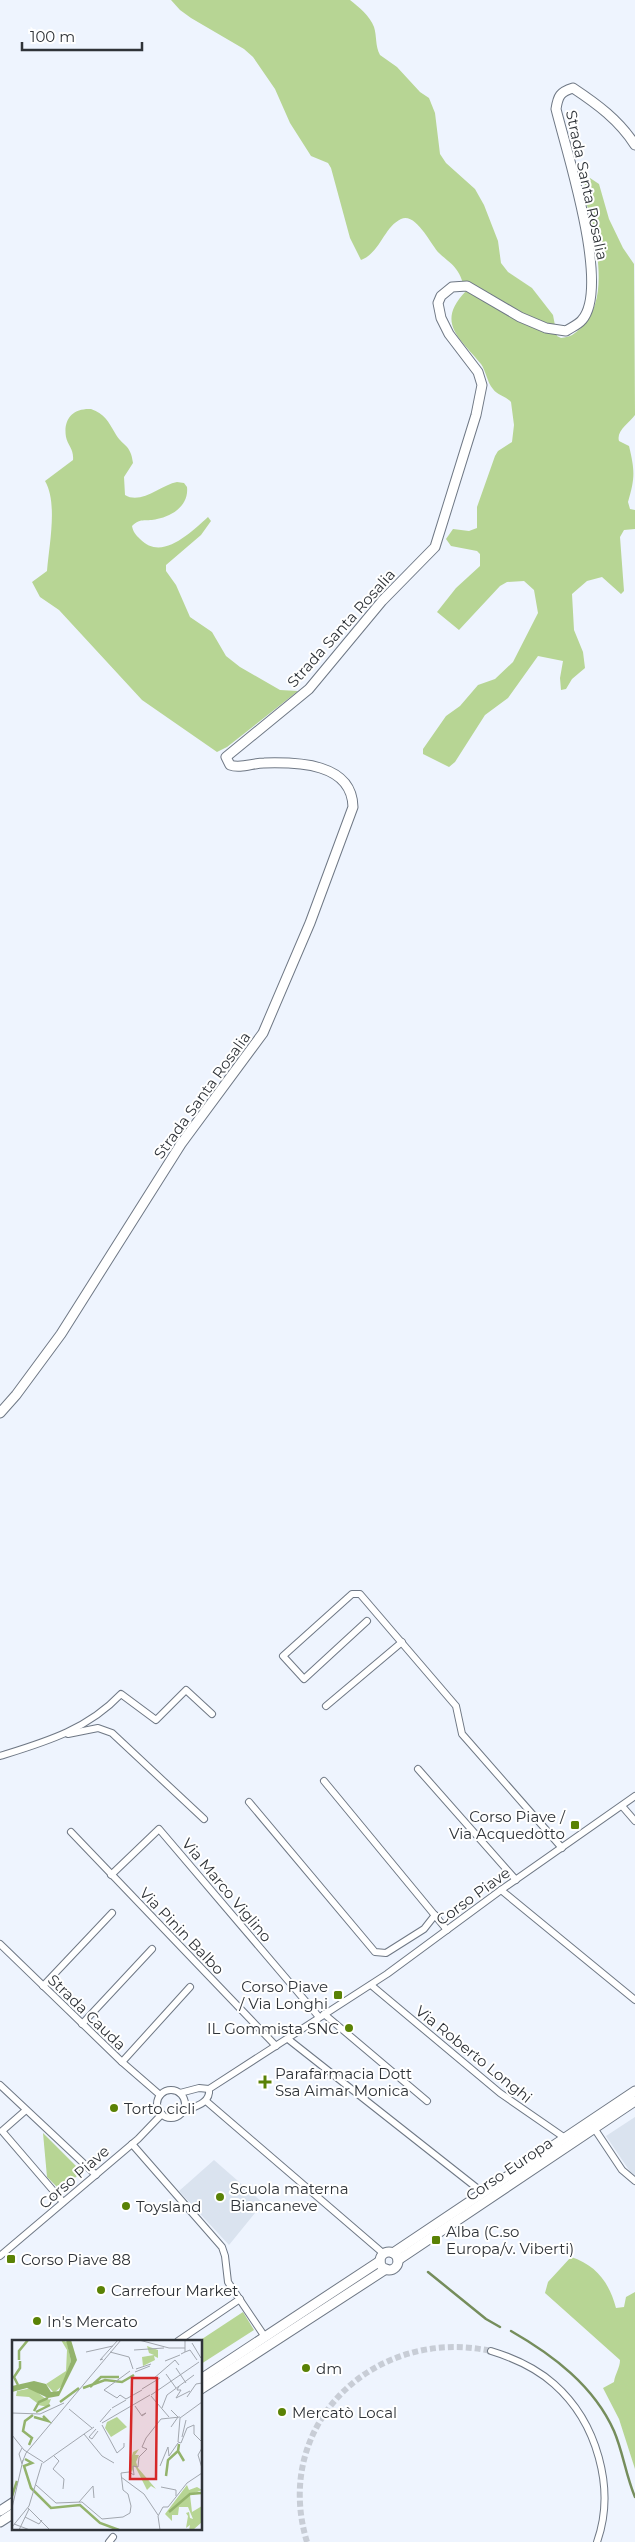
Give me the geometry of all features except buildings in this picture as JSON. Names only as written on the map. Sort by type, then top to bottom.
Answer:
[{"type":"street","name":"Strada Santa Rosalia","points":[[0,1413],[16,1395],[61,1334],[181,1144],[264,1033],[310,923],[353,807],[349,787],[343,779],[325,770],[302,765],[264,763],[235,767],[228,762],[226,757],[310,689],[382,601],[435,546],[476,415],[482,385],[478,372],[440,318],[438,303],[441,296],[452,287],[467,286],[496,304],[546,328],[566,331],[582,320],[592,296],[592,266],[577,188],[556,109],[558,98],[563,91],[573,88],[601,107],[624,128],[635,145]]},
{"type":"street","points":[[367,1621],[304,1679],[283,1656],[352,1594],[360,1594],[456,1706],[462,1734],[562,1848]]},
{"type":"street","points":[[326,1706],[402,1642]]},
{"type":"street","points":[[65,1735],[114,1701],[121,1694],[156,1720],[186,1690],[212,1714]]},
{"type":"street","points":[[0,1756],[65,1735],[98,1728],[112,1733],[204,1819]]},
{"type":"street","points":[[418,1769],[516,1880]]},
{"type":"street","points":[[324,1781],[447,1930]]},
{"type":"street","name":"Corso Piave","points":[[180,2093],[199,2088],[209,2089],[370,1985],[635,1796]]},
{"type":"street","points":[[250,1802],[375,1952],[386,1953],[424,1929],[435,1914]]},
{"type":"street","points":[[622,1806],[635,1822]]},
{"type":"street","name":"Via Marco Viglino","points":[[111,1875],[159,1829],[322,2016]]},
{"type":"street","name":"Via Pinin Balbo","points":[[71,1832],[276,2046]]},
{"type":"street","points":[[501,1890],[635,2000]]},
{"type":"street","points":[[42,1986],[112,1913]]},
{"type":"street","name":"Strada Cauda","points":[[0,1944],[122,2062],[160,2095]]},
{"type":"street","points":[[82,2024],[152,1949]]},
{"type":"street","name":"Via Roberto Longhi","points":[[370,1985],[500,2093],[565,2138]]},
{"type":"street","points":[[122,2062],[190,1987]]},
{"type":"street","points":[[322,2016],[427,2101]]},
{"type":"street","points":[[288,2038],[482,2192]]},
{"type":"street","points":[[0,2085],[96,2175]]},
{"type":"street","points":[[182,2112],[185,2102],[180,2093],[170,2090],[160,2095],[157,2105],[162,2114],[173,2117],[206,2101],[209,2089]]},
{"type":"street","name":"Corso Europa","points":[[389,2257],[482,2192],[635,2091]]},
{"type":"street","points":[[202,2388],[386,2269],[394,2268],[389,2257],[206,2101]]},
{"type":"street","name":"Corso Europa","points":[[202,2378],[635,2101]]},
{"type":"street","points":[[26,2110],[2,2131],[63,2202]]},
{"type":"street","name":"Corso Piave","points":[[0,2256],[132,2144],[162,2114]]},
{"type":"street","points":[[594,2128],[622,2170],[635,2181]]},
{"type":"street","points":[[132,2144],[222,2247],[228,2282],[265,2337]]},
{"type":"street","points":[[386,2269],[389,2257]]},
{"type":"street","points":[[179,2340],[240,2299]]},
{"type":"street","points":[[491,2351],[512,2357],[544,2376],[568,2399],[595,2445],[602,2473],[605,2502],[597,2542]]},
{"type":"street","points":[[0,2511],[12,2503]]},
{"type":"street","points":[[0,2522],[12,2514]]},
{"type":"shaded area","points":[[635,2117],[635,2179],[606,2136]]},
{"type":"shaded area","name":"Scuola materna Biancaneve","points":[[214,2160],[263,2203],[229,2245],[179,2191]]},
{"type":"green space","points":[[171,0],[350,0],[357,6],[367,15],[372,23],[380,55],[397,67],[420,92],[429,98],[435,113],[440,154],[446,163],[475,189],[484,205],[498,241],[501,263],[508,272],[532,288],[553,315],[557,336],[561,338],[567,337],[581,328],[591,314],[597,297],[599,279],[598,260],[583,187],[590,178],[599,184],[609,219],[623,248],[634,264],[635,415],[619,434],[619,441],[629,446],[631,455],[633,474],[628,502],[630,509],[635,510],[635,529],[624,530],[620,537],[624,591],[621,594],[602,577],[587,581],[572,594],[574,630],[583,652],[585,668],[572,679],[566,689],[561,690],[560,678],[563,661],[538,656],[508,698],[485,715],[455,762],[449,767],[423,754],[423,749],[446,716],[460,706],[478,685],[495,679],[513,662],[538,613],[534,590],[524,581],[507,582],[500,586],[459,630],[437,612],[456,588],[480,566],[480,554],[477,551],[451,546],[446,539],[453,529],[469,531],[477,528],[477,507],[495,456],[498,451],[512,442],[514,425],[511,402],[493,389],[481,364],[454,330],[452,312],[466,291],[459,274],[439,253],[423,230],[412,220],[407,218],[401,219],[390,228],[373,252],[361,260],[350,238],[331,168],[328,163],[311,156],[290,123],[275,89],[253,57],[244,49],[191,18]]},
{"type":"green space","points":[[91,409],[106,418],[132,457],[133,463],[124,477],[125,495],[138,498],[177,482],[184,483],[187,487],[185,499],[179,509],[163,518],[144,520],[132,526],[140,539],[149,545],[167,546],[185,537],[208,517],[211,521],[201,535],[166,565],[166,571],[176,585],[190,617],[212,632],[226,656],[240,667],[280,690],[298,691],[227,747],[217,752],[142,700],[59,610],[40,597],[32,582],[47,571],[52,512],[49,490],[45,481],[73,460],[73,453],[65,431],[68,420],[79,410]]},
{"type":"green space","points":[[43,2133],[82,2172],[60,2190],[47,2177]]},
{"type":"green space","points":[[571,2257],[588,2265],[600,2276],[610,2290],[616,2308],[624,2307],[626,2297],[635,2292],[635,2469],[619,2419],[603,2388],[614,2382],[620,2360],[545,2293],[548,2282]]},
{"type":"green space","points":[[243,2312],[254,2330],[202,2363],[201,2340]]},
{"type":"waterway","points":[[428,2272],[486,2319],[500,2327]]},
{"type":"waterway","points":[[511,2331],[557,2361],[584,2386],[595,2400],[606,2415],[614,2431],[635,2497]]},
{"type":"tunnel","points":[[307,2542],[300,2499],[304,2459],[319,2423],[342,2393],[372,2369],[408,2354],[448,2347],[491,2351]]},
{"type":"place","name":"Corso Piave / Via Acquedotto","points":[[575,1825]]},
{"type":"place","name":"Corso Piave / Via Longhi","points":[[338,1995]]},
{"type":"place","name":"IL Gommista SNC","points":[[349,2028]]},
{"type":"place","name":"Parafarmacia Dott Ssa Aimar Monica","points":[[265,2082]]},
{"type":"place","name":"Torto cicli","points":[[114,2108]]},
{"type":"place","name":"Scuola materna Biancaneve","points":[[220,2197]]},
{"type":"place","name":"Toysland","points":[[126,2206]]},
{"type":"place","name":"Alba (C.so Europa/v. Viberti)","points":[[436,2240]]},
{"type":"place","name":"Corso Piave 88","points":[[11,2259]]},
{"type":"place","name":"Carrefour Market","points":[[101,2290]]},
{"type":"place","name":"In's Mercato","points":[[37,2321]]},
{"type":"place","name":"dm","points":[[306,2368]]},
{"type":"place","name":"Mercatò Local","points":[[282,2412]]}]
